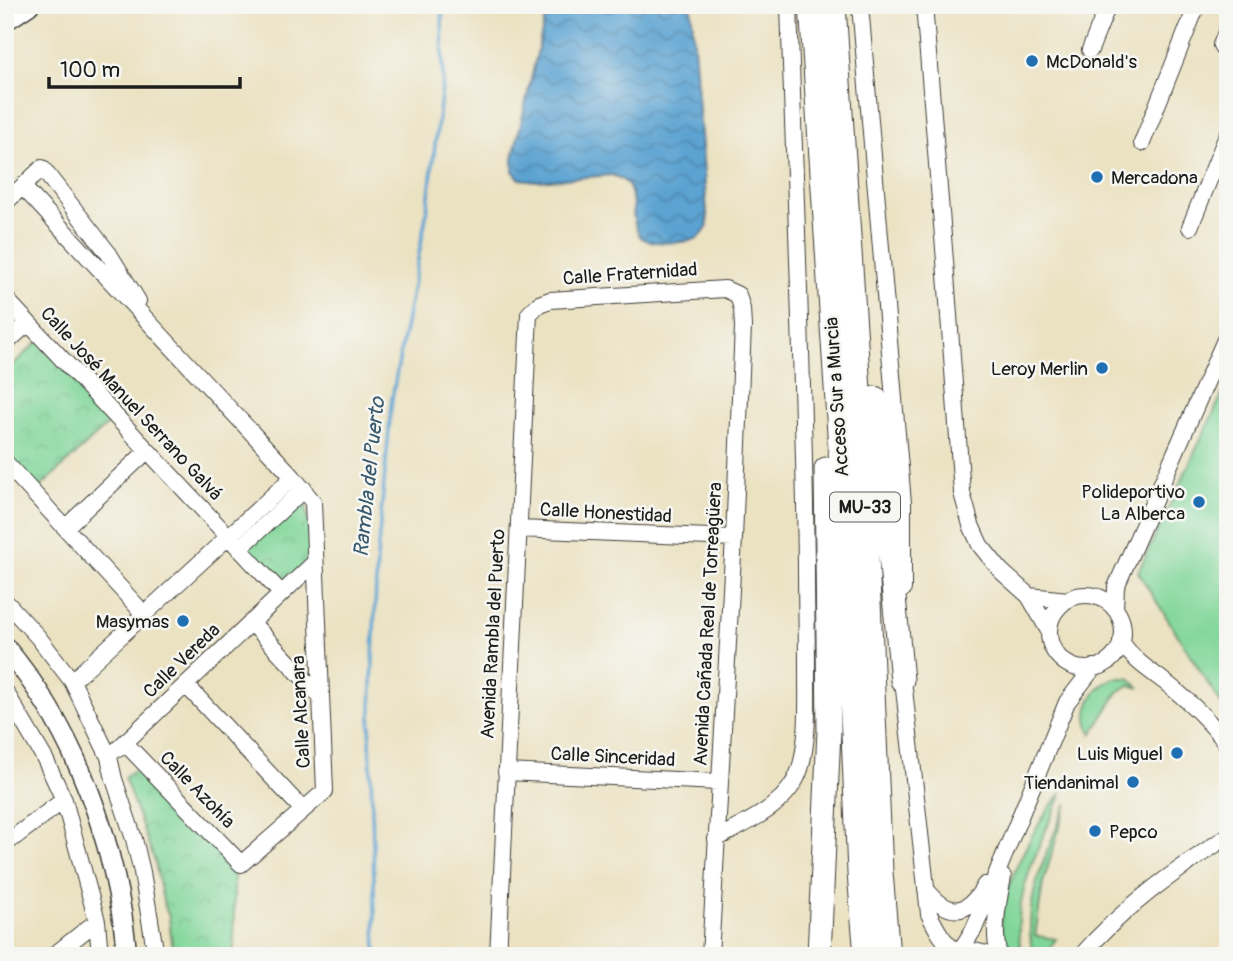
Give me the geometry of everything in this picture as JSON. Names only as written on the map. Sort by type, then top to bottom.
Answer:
[{"type":"highway","name":"Acceso Sur a Murcia","points":[[811,5],[837,410],[859,873],[866,956]]},
{"type":"highway","name":"Acceso Sur a Murcia","points":[[834,5],[861,421],[881,872],[888,956]]},
{"type":"highway","points":[[839,59],[902,680]]},
{"type":"highway","points":[[818,952],[829,730],[826,425],[837,410]]},
{"type":"main road","points":[[5,20],[29,5]]},
{"type":"main road","points":[[5,647],[49,712],[90,794],[115,879],[127,956]]},
{"type":"street","points":[[716,839],[778,802],[790,788],[799,770],[804,740],[807,701],[805,471],[789,5]]},
{"type":"street","points":[[860,5],[903,503],[902,680],[929,914],[938,933],[956,953]]},
{"type":"street","points":[[924,5],[962,493],[971,525],[987,555],[1029,596],[1049,631]]},
{"type":"street","points":[[1090,50],[1108,5]]},
{"type":"street","points":[[1142,143],[1197,5]]},
{"type":"street","points":[[1228,28],[1221,45],[1228,56]]},
{"type":"street","points":[[1190,227],[1228,133]]},
{"type":"street","points":[[5,203],[42,168],[109,254],[156,331]]},
{"type":"street","points":[[23,187],[298,483],[233,543],[145,615],[72,681]]},
{"type":"street","name":"Calle Fraternidad","points":[[530,314],[539,304],[550,300],[708,289],[725,289],[738,295]]},
{"type":"street","name":"Avenida Cañada Real de Torreagüera","points":[[710,956],[734,538],[743,326],[743,309],[738,295]]},
{"type":"street","name":"Calle José Manuel Serrano Galvá","points":[[5,298],[281,593]]},
{"type":"street","name":"Avenida Rambla del Puerto","points":[[498,956],[530,314]]},
{"type":"street","points":[[5,344],[28,323]]},
{"type":"street","points":[[1109,604],[1228,333]]},
{"type":"street","points":[[66,527],[147,451]]},
{"type":"street","points":[[5,462],[145,615]]},
{"type":"street","name":"Calle Alcanara","points":[[241,864],[325,791],[313,502],[298,483]]},
{"type":"street","name":"Calle Honestidad","points":[[519,529],[734,538]]},
{"type":"street","name":"Calle Vereda","points":[[109,757],[314,563]]},
{"type":"street","points":[[1092,595],[1109,604],[1121,621],[1121,642],[1118,650],[1110,660],[1094,667],[1075,667],[1064,662],[1050,643],[1051,619],[1058,608],[1079,596],[1092,595]]},
{"type":"street","points":[[1029,596],[1068,600]]},
{"type":"street","points":[[5,601],[38,637],[72,681],[109,757],[142,872],[156,956]]},
{"type":"street","points":[[251,622],[320,696]]},
{"type":"street","points":[[1121,642],[1140,665],[1196,709],[1228,746]]},
{"type":"street","points":[[1110,660],[1140,665]]},
{"type":"street","points":[[1064,662],[1067,702]]},
{"type":"street","points":[[956,953],[974,929],[1067,702],[1094,667]]},
{"type":"street","points":[[186,685],[303,810]]},
{"type":"street","points":[[6,694],[45,759],[64,800],[97,921],[100,956]]},
{"type":"street","name":"Calle Azohía","points":[[125,743],[241,864]]},
{"type":"street","name":"Calle Sinceridad","points":[[506,772],[718,782]]},
{"type":"street","points":[[5,844],[64,800]]},
{"type":"street","points":[[1081,956],[1106,927],[1144,894],[1228,836]]},
{"type":"street","points":[[926,888],[936,902],[947,909],[965,908],[976,900],[1010,840]]},
{"type":"street","points":[[999,956],[996,945],[996,915],[1010,840]]},
{"type":"street","points":[[53,956],[97,921]]},
{"type":"street","points":[[956,953],[976,950],[990,956]]},
{"type":"green space","points":[[42,338],[116,417],[34,493],[5,462],[5,372]]},
{"type":"green space","name":"Polideportivo La Alberca","points":[[1228,382],[1228,715],[1138,572]]},
{"type":"green space","points":[[304,489],[314,563],[281,593],[239,549]]},
{"type":"green space","points":[[1115,678],[1129,678],[1140,688],[1129,685],[1118,692],[1092,734],[1087,717],[1090,701],[1100,687]]},
{"type":"green space","points":[[136,770],[234,868],[234,956],[173,956],[169,916],[164,906],[155,862],[124,777]]},
{"type":"green space","points":[[1062,793],[1037,851],[1023,894],[1019,936],[1023,956],[1012,956],[1001,925],[1007,893],[1032,836]]},
{"type":"green space","points":[[1067,803],[1043,883],[1035,936],[1056,939],[1046,953],[1051,956],[1033,956],[1030,916],[1033,897],[1044,859]]},
{"type":"water","points":[[548,5],[691,5],[708,225],[698,238],[668,243],[644,239],[636,228],[633,201],[628,186],[612,175],[536,181],[520,179],[513,171],[513,158]]},
{"type":"waterway","name":"Rambla del Puerto","points":[[376,956],[370,735],[377,557],[392,398],[427,211],[443,80],[442,5]]},
{"type":"place","name":"McDonald's","points":[[1032,61]]},
{"type":"place","name":"Mercadona","points":[[1097,177]]},
{"type":"place","name":"Leroy Merlin","points":[[1102,368]]},
{"type":"place","name":"Polideportivo La Alberca","points":[[1199,502]]},
{"type":"place","name":"Masymas","points":[[183,621]]},
{"type":"place","name":"Luis Miguel","points":[[1177,753]]},
{"type":"place","name":"Tiendanimal","points":[[1133,782]]},
{"type":"place","name":"Pepco","points":[[1095,831]]}]
